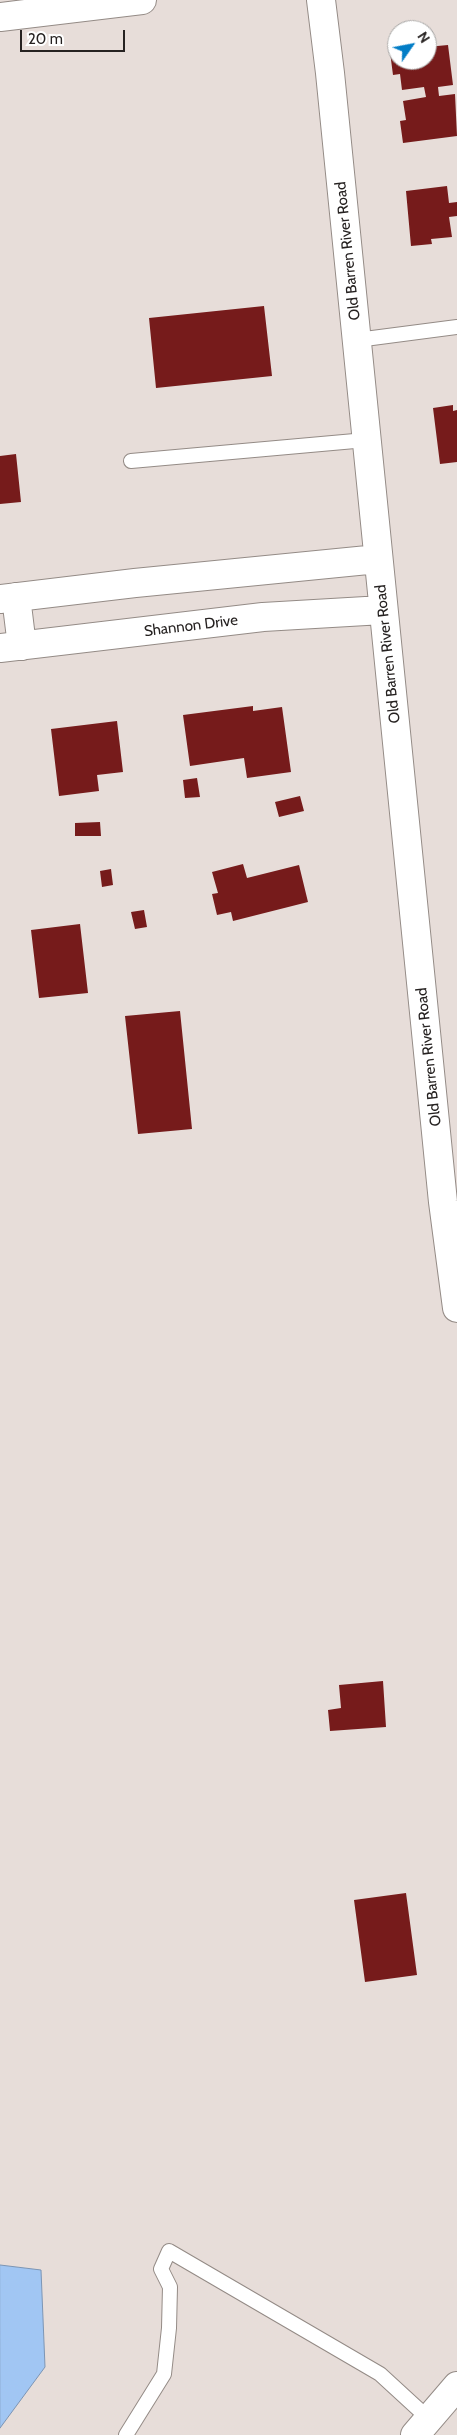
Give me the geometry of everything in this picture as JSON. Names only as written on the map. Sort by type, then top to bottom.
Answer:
[{"type":"street","points":[[0,17],[142,0]]},
{"type":"street","name":"Old Barren River Road","points":[[321,0],[443,1202],[457,1308]]},
{"type":"street","points":[[11,647],[8,598],[144,582],[378,560]]},
{"type":"street","name":"Shannon Drive","points":[[11,647],[263,618],[383,610]]},
{"type":"street","points":[[425,2430],[457,2386]]},
{"type":"lane","points":[[357,340],[457,327]]},
{"type":"lane","points":[[131,461],[366,440]]},
{"type":"lane","points":[[126,2435],[164,2374],[169,2328],[170,2287],[161,2269],[169,2251],[380,2374],[425,2430]]},
{"type":"water","points":[[0,2265],[41,2270],[45,2367],[0,2428]]},
{"type":"building","points":[[448,45],[453,85],[438,87],[439,96],[455,94],[457,136],[403,143],[400,121],[406,120],[403,101],[426,97],[424,87],[402,90],[400,74],[393,75],[392,70],[437,70],[437,46]]},
{"type":"building","points":[[447,186],[449,203],[457,202],[457,216],[449,217],[452,237],[431,239],[432,244],[411,246],[406,191]]},
{"type":"building","points":[[264,306],[272,376],[156,388],[149,318]]},
{"type":"building","points":[[453,405],[453,411],[457,410],[457,462],[440,464],[433,408]]},
{"type":"building","points":[[16,454],[21,502],[0,504],[0,456]]},
{"type":"building","points":[[253,706],[253,711],[282,707],[291,772],[247,778],[244,758],[190,766],[183,715]]},
{"type":"building","points":[[117,721],[123,772],[97,775],[99,791],[59,796],[51,729]]},
{"type":"building","points":[[197,778],[200,797],[185,798],[183,780]]},
{"type":"building","points":[[300,796],[304,811],[279,817],[275,802]]},
{"type":"building","points":[[100,822],[101,836],[75,836],[75,823]]},
{"type":"building","points":[[243,864],[247,878],[299,865],[308,902],[233,921],[231,912],[217,915],[212,894],[218,893],[212,872]]},
{"type":"building","points":[[111,869],[113,885],[102,887],[100,871]]},
{"type":"building","points":[[144,910],[147,927],[135,929],[131,912]]},
{"type":"building","points":[[80,924],[88,993],[39,998],[31,930]]},
{"type":"building","points":[[180,1011],[192,1129],[138,1134],[125,1016]]},
{"type":"building","points":[[383,1681],[386,1727],[330,1731],[328,1710],[341,1708],[339,1685]]},
{"type":"building","points":[[406,1893],[417,1975],[365,1982],[354,1900]]}]
